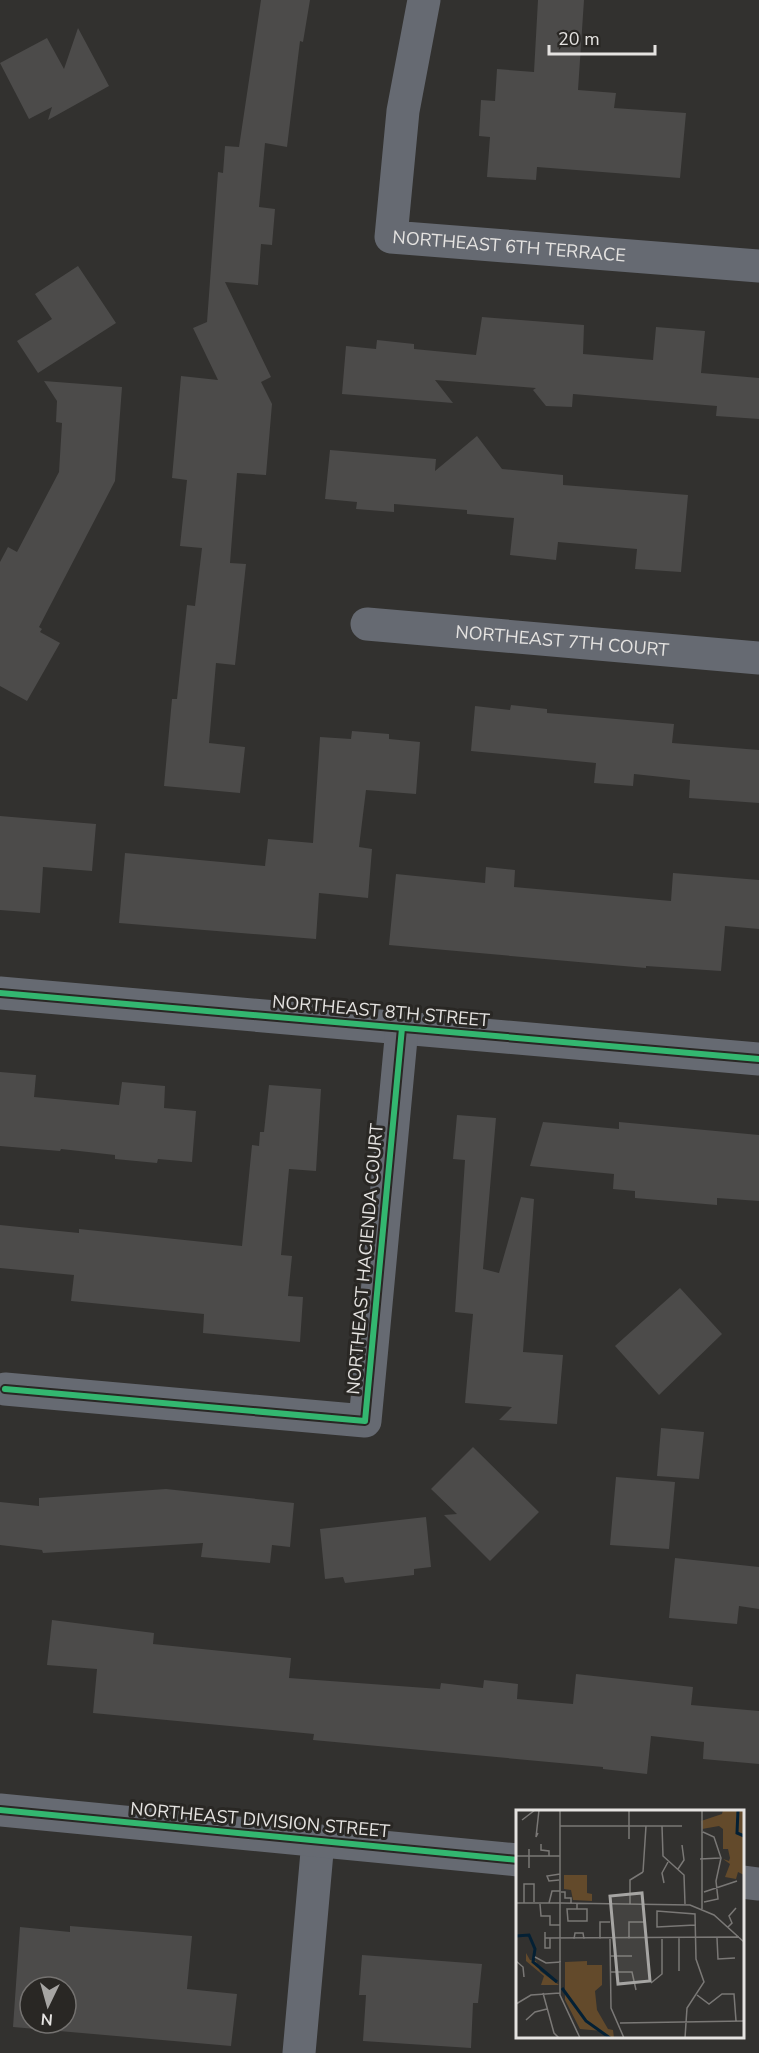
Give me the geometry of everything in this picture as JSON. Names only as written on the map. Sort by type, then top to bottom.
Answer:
[{"type":"street","name":"NORTHEAST 6TH TERRACE","points":[[424,0],[403,111],[391,237],[759,266]]},
{"type":"street","name":"NORTHEAST 7TH COURT","points":[[367,624],[759,658]]},
{"type":"street","name":"NORTHEAST 8TH STREET","points":[[0,993],[759,1059]]},
{"type":"street","name":"NORTHEAST HACIENDA COURT","points":[[5,1389],[365,1421],[402,1028]]},
{"type":"street","name":"NORTHEAST DIVISION STREET","points":[[0,1810],[516,1860]]},
{"type":"street","points":[[299,2053],[318,1841]]},
{"type":"street","points":[[744,1882],[759,1884]]},
{"type":"building","points":[[261,0],[310,0],[303,42],[300,41],[287,147],[265,143],[259,207],[275,209],[272,245],[261,244],[258,285],[225,282],[271,377],[261,382],[272,404],[266,475],[237,473],[230,563],[246,564],[235,665],[216,663],[209,743],[245,747],[240,793],[164,786],[172,699],[177,699],[187,605],[195,606],[202,548],[180,546],[187,480],[172,478],[181,376],[218,380],[193,328],[207,322],[218,172],[223,173],[225,146],[239,147]]},
{"type":"building","points":[[538,0],[584,0],[578,90],[616,93],[614,108],[686,113],[680,178],[537,167],[536,180],[487,177],[490,137],[479,136],[481,100],[495,101],[497,69],[534,72]]},
{"type":"building","points":[[78,28],[109,86],[48,120],[52,107],[29,119],[0,63],[47,38],[64,69]]},
{"type":"building","points":[[78,266],[116,323],[38,373],[17,341],[52,319],[35,294]]},
{"type":"building","points":[[482,317],[584,325],[583,354],[653,360],[656,327],[705,331],[701,373],[759,378],[759,419],[716,416],[717,406],[573,394],[572,407],[546,406],[533,390],[536,388],[435,380],[453,403],[342,394],[346,346],[376,349],[377,340],[414,344],[414,349],[476,355]]},
{"type":"building","points":[[44,381],[122,387],[115,481],[39,627],[42,629],[40,632],[60,643],[27,701],[0,686],[0,562],[8,547],[17,552],[59,472],[62,423],[56,422],[57,401]]},
{"type":"building","points":[[477,436],[502,469],[563,475],[563,485],[688,495],[681,572],[635,569],[637,549],[558,542],[556,560],[510,555],[514,518],[467,514],[467,510],[394,504],[394,512],[356,509],[357,502],[325,499],[330,450],[436,459],[435,471]]},
{"type":"building","points":[[511,705],[547,709],[547,713],[674,724],[672,743],[759,750],[759,803],[689,798],[690,780],[634,774],[633,786],[594,783],[596,763],[471,751],[475,706],[510,710]]},
{"type":"building","points":[[352,731],[389,734],[389,739],[420,742],[416,794],[366,790],[359,847],[372,849],[368,898],[319,893],[316,939],[119,923],[125,853],[265,866],[268,839],[313,843],[320,737],[351,739]]},
{"type":"building","points":[[0,816],[96,824],[92,871],[43,867],[40,913],[0,910]]},
{"type":"building","points":[[486,867],[515,870],[514,887],[671,901],[673,873],[759,880],[759,929],[725,926],[721,971],[646,966],[646,968],[389,945],[396,874],[485,883]]},
{"type":"building","points":[[0,1072],[36,1075],[34,1097],[119,1105],[122,1082],[165,1086],[164,1108],[196,1111],[192,1162],[158,1159],[157,1163],[115,1159],[115,1155],[61,1149],[60,1151],[0,1146]]},
{"type":"building","points":[[269,1085],[321,1089],[316,1171],[289,1169],[281,1255],[292,1256],[288,1296],[303,1297],[300,1342],[203,1333],[204,1314],[71,1301],[74,1275],[0,1268],[0,1225],[79,1233],[79,1229],[242,1246],[252,1145],[259,1146],[260,1132],[264,1132]]},
{"type":"building","points":[[457,1115],[496,1118],[483,1269],[499,1273],[521,1197],[534,1199],[523,1352],[563,1355],[557,1424],[499,1420],[512,1407],[465,1403],[473,1314],[455,1312],[465,1160],[453,1159]]},
{"type":"building","points":[[543,1122],[619,1129],[619,1122],[759,1135],[759,1201],[717,1198],[717,1205],[635,1198],[635,1191],[613,1189],[614,1174],[530,1166]]},
{"type":"building","points":[[680,1288],[722,1334],[659,1395],[615,1346]]},
{"type":"building","points":[[661,1428],[704,1432],[699,1479],[657,1476]]},
{"type":"building","points":[[473,1447],[539,1512],[490,1561],[444,1515],[457,1514],[431,1489]]},
{"type":"building","points":[[616,1477],[675,1482],[669,1549],[610,1545]]},
{"type":"building","points":[[166,1489],[294,1503],[290,1547],[272,1545],[270,1563],[201,1557],[203,1543],[43,1553],[42,1550],[0,1545],[0,1502],[39,1506],[39,1498]]},
{"type":"building","points":[[426,1517],[431,1567],[414,1569],[414,1575],[345,1583],[343,1577],[325,1579],[320,1529]]},
{"type":"building","points":[[675,1558],[759,1567],[759,1609],[739,1606],[737,1624],[669,1618]]},
{"type":"building","points":[[52,1620],[154,1633],[153,1644],[291,1658],[289,1678],[440,1689],[441,1683],[483,1688],[484,1680],[518,1684],[517,1699],[573,1704],[576,1674],[693,1687],[691,1705],[759,1711],[759,1764],[703,1759],[704,1742],[651,1736],[647,1774],[603,1769],[603,1767],[313,1740],[314,1734],[93,1713],[97,1669],[47,1665]]},
{"type":"building","points":[[70,1926],[192,1936],[187,1989],[237,1994],[231,2046],[78,2033],[78,1975],[18,1975],[18,2027],[13,2027],[20,1927],[70,1932]]},
{"type":"building","points":[[362,1955],[482,1964],[478,2003],[473,2003],[471,2048],[363,2041],[366,1995],[359,1995]]},
{"type":"cycle path","points":[[0,993],[759,1059]]},
{"type":"cycle path","points":[[5,1389],[365,1421],[402,1028]]},
{"type":"cycle path","points":[[0,1810],[516,1860]]}]
